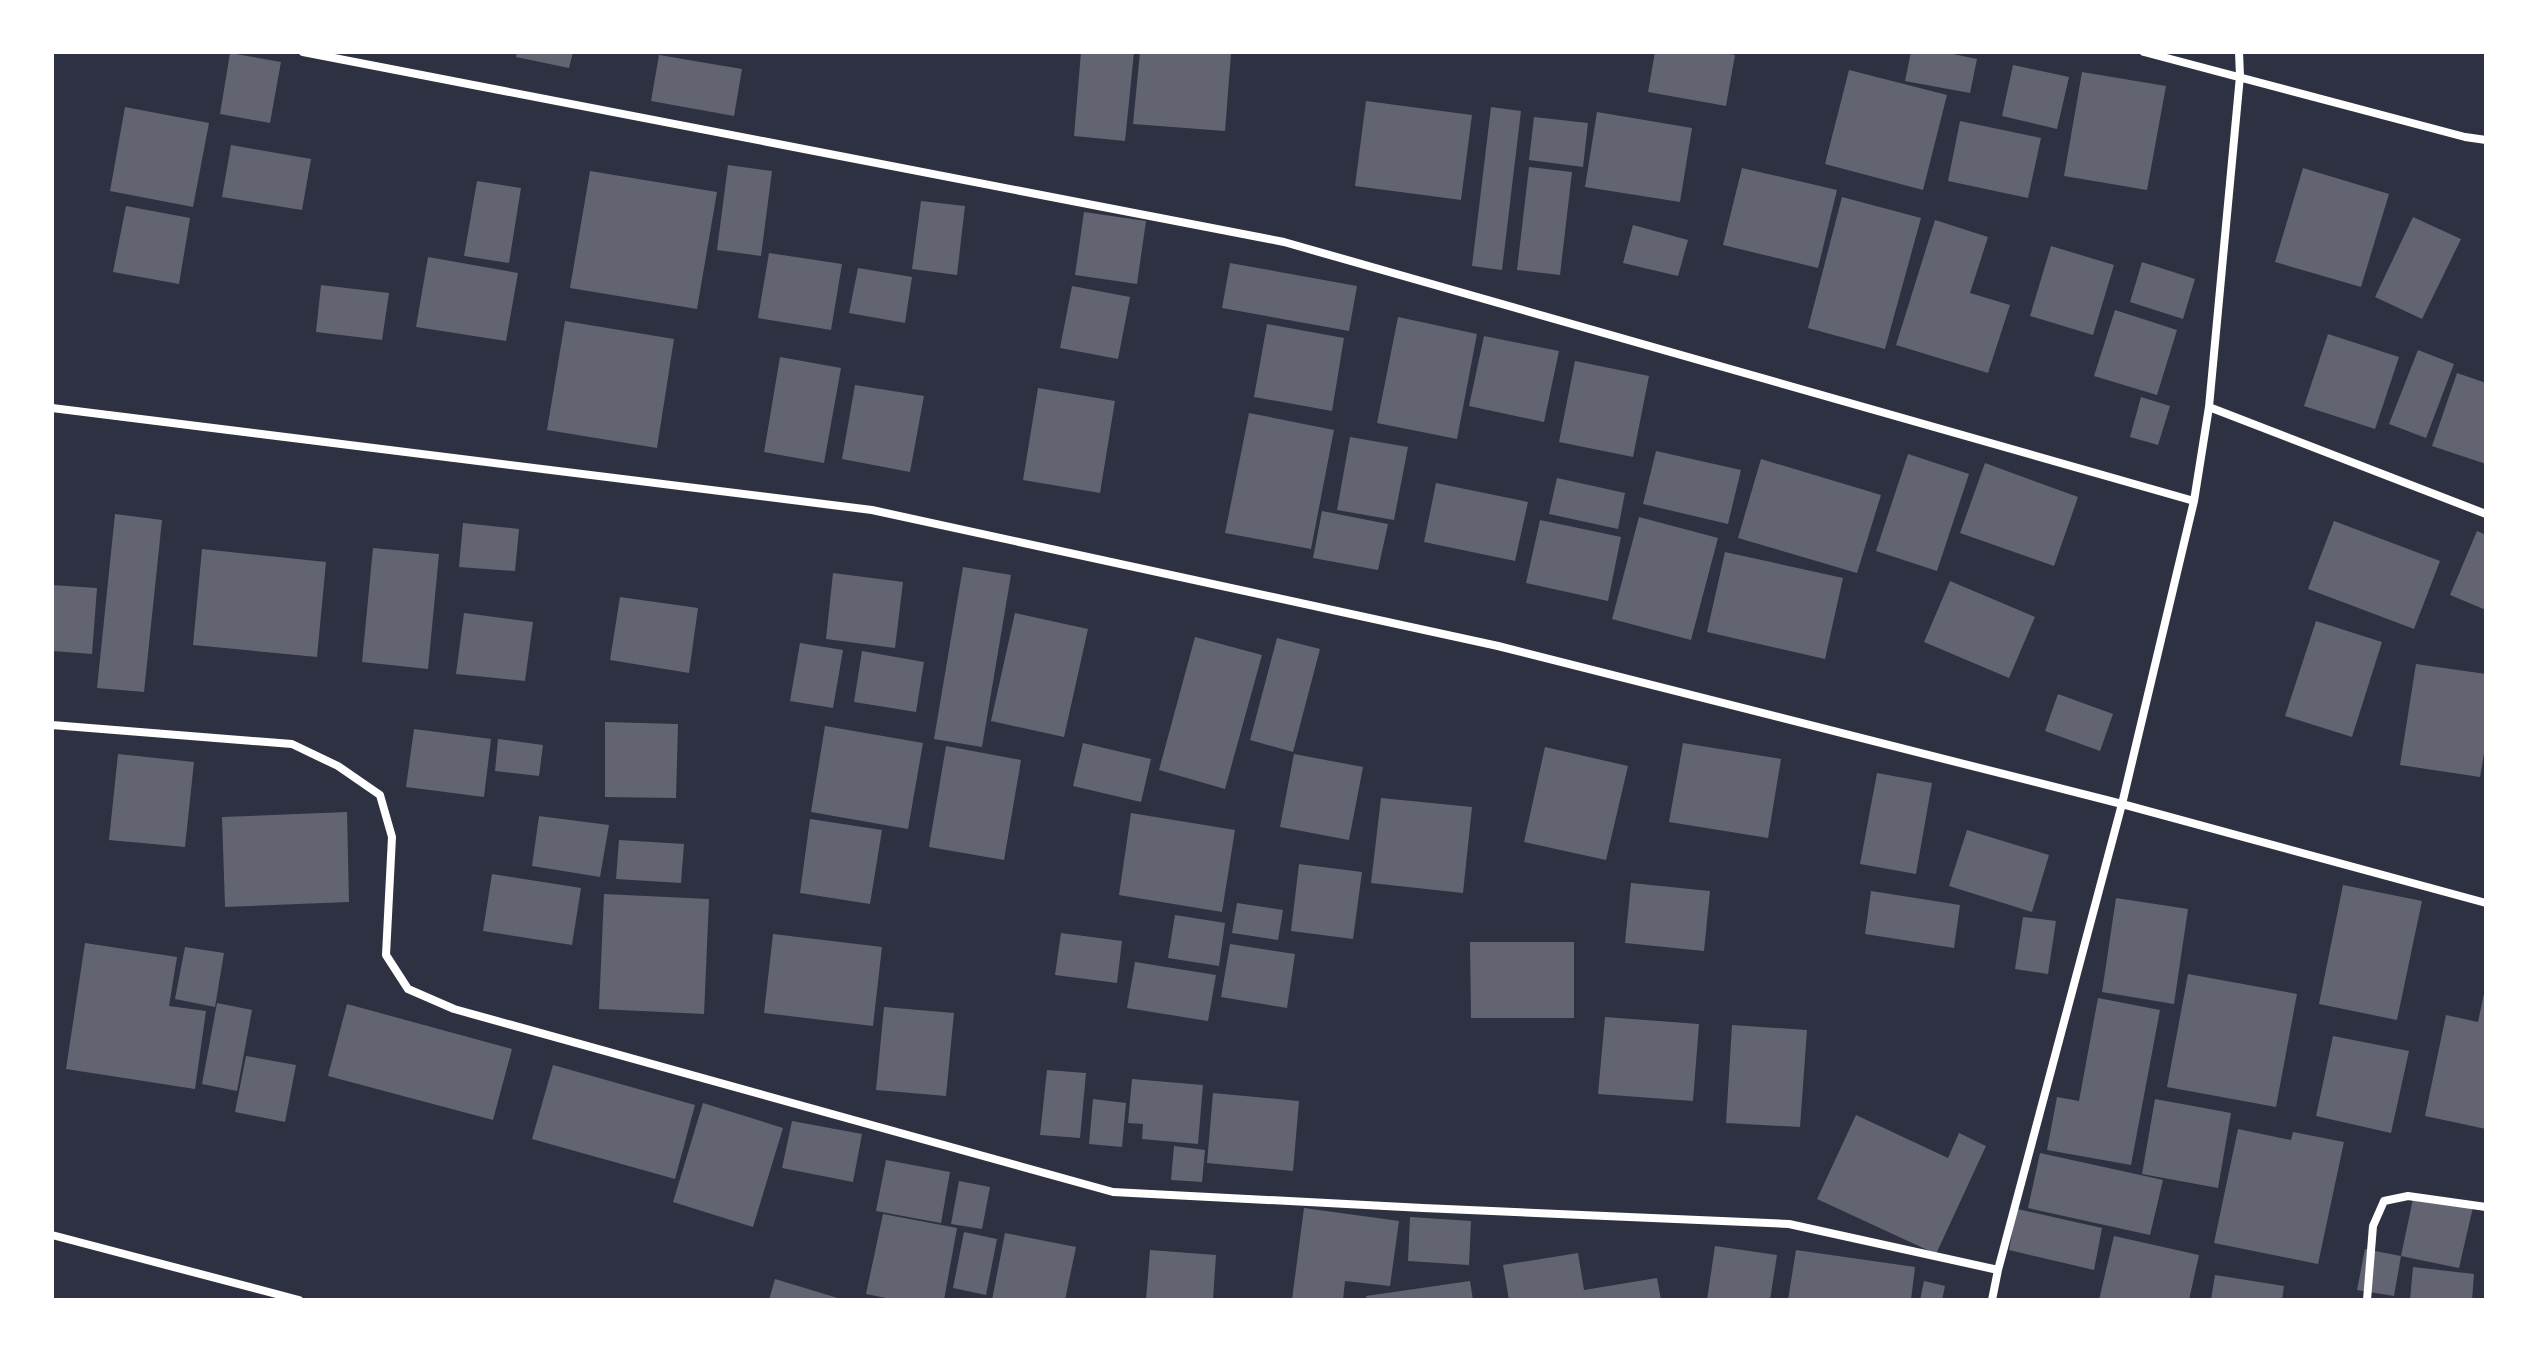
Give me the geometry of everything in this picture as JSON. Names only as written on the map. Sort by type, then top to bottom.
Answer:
[{"type":"street","points":[[303,52],[1284,242],[2194,501]]},
{"type":"street","points":[[2144,52],[2486,140]]},
{"type":"street","points":[[1992,1300],[2122,804],[2194,501],[2209,407],[2240,76],[2239,52]]},
{"type":"street","points":[[2209,407],[2486,514]]},
{"type":"street","points":[[52,408],[872,510],[1498,646],[2122,804],[2486,903]]},
{"type":"street","points":[[52,725],[292,744],[338,766],[380,795],[392,837],[386,955],[408,989],[454,1009],[1113,1192],[1789,1224],[1998,1270]]},
{"type":"street","points":[[2367,1300],[2373,1226],[2384,1201],[2408,1196],[2486,1207]]},
{"type":"street","points":[[52,1235],[299,1300]]},
{"type":"building","points":[[517,52],[573,52],[569,68],[516,57]]},
{"type":"building","points":[[1081,52],[1134,52],[1125,141],[1074,136]]},
{"type":"building","points":[[1140,52],[1231,54],[1225,131],[1133,124]]},
{"type":"building","points":[[1655,52],[1720,52],[1735,55],[1726,106],[1648,92]]},
{"type":"building","points":[[1911,52],[1943,52],[1977,59],[1970,93],[1905,81]]},
{"type":"building","points":[[230,53],[281,62],[270,123],[220,114]]},
{"type":"building","points":[[659,55],[742,69],[734,116],[651,101]]},
{"type":"building","points":[[2013,65],[2069,77],[2057,129],[2002,116]]},
{"type":"building","points":[[1849,70],[1947,95],[1923,190],[1825,164]]},
{"type":"building","points":[[2082,72],[2166,86],[2147,190],[2064,176]]},
{"type":"building","points":[[1366,101],[1472,115],[1461,200],[1355,186]]},
{"type":"building","points":[[125,107],[209,123],[193,207],[110,191]]},
{"type":"building","points":[[1491,107],[1521,111],[1502,270],[1472,266]]},
{"type":"building","points":[[1597,112],[1692,128],[1680,202],[1585,187]]},
{"type":"building","points":[[1534,117],[1588,123],[1583,167],[1529,160]]},
{"type":"building","points":[[1960,121],[2041,138],[2028,198],[1948,181]]},
{"type":"building","points":[[231,145],[311,159],[302,210],[222,197]]},
{"type":"building","points":[[728,165],[772,171],[761,256],[717,250]]},
{"type":"building","points":[[1529,167],[1572,172],[1560,275],[1517,270]]},
{"type":"building","points":[[1742,168],[1837,190],[1818,268],[1723,245]]},
{"type":"building","points":[[2303,168],[2389,194],[2361,287],[2275,262]]},
{"type":"building","points":[[590,171],[717,192],[697,309],[570,288]]},
{"type":"building","points":[[477,181],[521,188],[509,263],[464,256]]},
{"type":"building","points":[[1842,197],[1921,218],[1885,349],[1808,328]]},
{"type":"building","points":[[921,201],[965,206],[957,275],[912,269]]},
{"type":"building","points":[[126,206],[190,218],[179,284],[113,272]]},
{"type":"building","points":[[1084,212],[1146,221],[1137,284],[1075,275]]},
{"type":"building","points":[[2413,217],[2461,239],[2422,319],[2375,297]]},
{"type":"building","points":[[1935,220],[1988,237],[1970,293],[2010,305],[1988,373],[1896,345]]},
{"type":"building","points":[[1633,225],[1688,240],[1678,276],[1623,263]]},
{"type":"building","points":[[2051,246],[2114,265],[2093,335],[2030,316]]},
{"type":"building","points":[[769,253],[842,264],[831,330],[758,318]]},
{"type":"building","points":[[428,257],[518,273],[506,341],[416,327]]},
{"type":"building","points":[[2142,262],[2195,279],[2183,319],[2130,302]]},
{"type":"building","points":[[1230,263],[1357,286],[1349,331],[1222,308]]},
{"type":"building","points":[[858,268],[912,277],[905,323],[849,313]]},
{"type":"building","points":[[321,285],[389,293],[382,340],[316,332]]},
{"type":"building","points":[[1072,286],[1130,297],[1118,359],[1060,348]]},
{"type":"building","points":[[2115,310],[2177,330],[2157,395],[2094,376]]},
{"type":"building","points":[[1398,317],[1477,334],[1457,439],[1377,423]]},
{"type":"building","points":[[565,321],[674,339],[657,448],[547,430]]},
{"type":"building","points":[[1267,324],[1344,338],[1332,411],[1254,397]]},
{"type":"building","points":[[2328,334],[2399,357],[2375,429],[2304,406]]},
{"type":"building","points":[[1484,336],[1559,351],[1544,422],[1469,406]]},
{"type":"building","points":[[2418,350],[2454,364],[2426,438],[2389,424]]},
{"type":"building","points":[[780,357],[841,368],[824,463],[764,452]]},
{"type":"building","points":[[1575,361],[1649,376],[1633,457],[1559,442]]},
{"type":"building","points":[[2457,373],[2486,383],[2486,464],[2432,446]]},
{"type":"building","points":[[855,385],[924,396],[910,472],[842,459]]},
{"type":"building","points":[[1038,388],[1115,401],[1100,493],[1023,480]]},
{"type":"building","points":[[2141,397],[2170,406],[2158,445],[2130,437]]},
{"type":"building","points":[[1249,413],[1334,430],[1311,549],[1225,533]]},
{"type":"building","points":[[1350,437],[1408,447],[1394,520],[1337,510]]},
{"type":"building","points":[[1656,451],[1741,470],[1728,524],[1643,504]]},
{"type":"building","points":[[1908,454],[1969,474],[1937,571],[1876,551]]},
{"type":"building","points":[[1761,459],[1881,495],[1857,573],[1738,538]]},
{"type":"building","points":[[1985,463],[2078,497],[2054,566],[1960,533]]},
{"type":"building","points":[[1557,478],[1625,493],[1618,529],[1549,514]]},
{"type":"building","points":[[1436,483],[1528,502],[1515,561],[1424,542]]},
{"type":"building","points":[[1322,511],[1388,524],[1378,570],[1313,558]]},
{"type":"building","points":[[115,514],[162,520],[144,692],[97,688]]},
{"type":"building","points":[[1639,517],[1718,538],[1691,640],[1612,619]]},
{"type":"building","points":[[1540,520],[1621,537],[1608,601],[1526,583]]},
{"type":"building","points":[[2334,521],[2440,561],[2414,629],[2308,589]]},
{"type":"building","points":[[463,523],[519,529],[515,571],[459,567]]},
{"type":"building","points":[[2477,531],[2486,535],[2486,610],[2450,595]]},
{"type":"building","points":[[373,548],[439,554],[428,669],[362,662]]},
{"type":"building","points":[[202,549],[326,562],[317,657],[193,645]]},
{"type":"building","points":[[1725,552],[1843,578],[1825,659],[1707,632]]},
{"type":"building","points":[[963,567],[1011,575],[982,747],[934,739]]},
{"type":"building","points":[[833,573],[903,582],[895,648],[826,639]]},
{"type":"building","points":[[1950,581],[2035,617],[2009,678],[1924,642]]},
{"type":"building","points":[[52,585],[97,588],[92,654],[52,651]]},
{"type":"building","points":[[620,597],[698,608],[689,673],[610,660]]},
{"type":"building","points":[[464,613],[533,622],[525,681],[456,674]]},
{"type":"building","points":[[1015,613],[1088,629],[1064,737],[991,721]]},
{"type":"building","points":[[2316,621],[2382,642],[2352,737],[2285,716]]},
{"type":"building","points":[[1195,637],[1262,655],[1225,789],[1159,770]]},
{"type":"building","points":[[1277,638],[1320,649],[1293,752],[1250,740]]},
{"type":"building","points":[[800,643],[843,650],[833,708],[790,701]]},
{"type":"building","points":[[862,651],[924,662],[916,712],[854,702]]},
{"type":"building","points":[[2416,664],[2486,674],[2486,741],[2480,777],[2400,765]]},
{"type":"building","points":[[2058,694],[2113,714],[2100,751],[2045,731]]},
{"type":"building","points":[[605,722],[678,724],[676,798],[605,797]]},
{"type":"building","points":[[825,726],[923,743],[908,829],[811,812]]},
{"type":"building","points":[[414,729],[491,739],[484,797],[406,787]]},
{"type":"building","points":[[498,739],[543,745],[539,776],[495,771]]},
{"type":"building","points":[[1083,743],[1151,759],[1141,802],[1073,786]]},
{"type":"building","points":[[1683,743],[1781,759],[1768,838],[1669,822]]},
{"type":"building","points":[[946,746],[1021,760],[1004,860],[929,847]]},
{"type":"building","points":[[1545,747],[1628,766],[1606,860],[1524,842]]},
{"type":"building","points":[[118,754],[194,762],[185,847],[109,840]]},
{"type":"building","points":[[1294,754],[1363,767],[1349,840],[1280,827]]},
{"type":"building","points":[[1877,773],[1932,783],[1916,874],[1860,864]]},
{"type":"building","points":[[1381,798],[1472,807],[1463,893],[1371,883]]},
{"type":"building","points":[[347,812],[349,902],[225,907],[222,817]]},
{"type":"building","points":[[1131,813],[1235,830],[1222,912],[1119,895]]},
{"type":"building","points":[[539,816],[609,825],[600,877],[532,866]]},
{"type":"building","points":[[810,819],[882,830],[870,904],[800,893]]},
{"type":"building","points":[[1967,830],[2049,855],[2032,912],[1949,886]]},
{"type":"building","points":[[619,840],[684,844],[681,883],[616,879]]},
{"type":"building","points":[[1299,864],[1362,872],[1353,939],[1291,931]]},
{"type":"building","points":[[492,874],[581,888],[572,945],[483,931]]},
{"type":"building","points":[[1631,883],[1710,891],[1704,951],[1625,943]]},
{"type":"building","points":[[2343,885],[2422,901],[2397,1020],[2319,1004]]},
{"type":"building","points":[[1871,891],[1960,905],[1954,948],[1865,934]]},
{"type":"building","points":[[604,894],[709,899],[704,1014],[599,1009]]},
{"type":"building","points":[[2116,898],[2188,909],[2174,1004],[2102,992]]},
{"type":"building","points":[[1237,903],[1283,910],[1278,940],[1232,933]]},
{"type":"building","points":[[1175,915],[1225,923],[1219,966],[1168,958]]},
{"type":"building","points":[[2023,917],[2056,921],[2048,974],[2015,969]]},
{"type":"building","points":[[1061,933],[1122,941],[1117,983],[1055,975]]},
{"type":"building","points":[[773,934],[882,947],[873,1026],[764,1013]]},
{"type":"building","points":[[1470,942],[1574,942],[1574,1018],[1471,1018]]},
{"type":"building","points":[[85,943],[177,957],[169,1006],[206,1011],[195,1089],[66,1069]]},
{"type":"building","points":[[1230,944],[1295,954],[1287,1008],[1221,997]]},
{"type":"building","points":[[185,947],[224,953],[215,1007],[175,999]]},
{"type":"building","points":[[1135,962],[1216,975],[1208,1021],[1127,1008]]},
{"type":"building","points":[[2188,974],[2297,994],[2276,1107],[2167,1087]]},
{"type":"building","points":[[2485,989],[2486,1129],[2425,1116],[2446,1015],[2478,1022]]},
{"type":"building","points":[[2098,998],[2160,1010],[2131,1165],[2047,1150],[2057,1097],[2079,1101]]},
{"type":"building","points":[[217,1003],[252,1010],[237,1091],[202,1084]]},
{"type":"building","points":[[347,1004],[512,1049],[493,1120],[328,1076]]},
{"type":"building","points":[[884,1007],[954,1013],[946,1096],[876,1090]]},
{"type":"building","points":[[1605,1017],[1699,1024],[1693,1101],[1598,1094]]},
{"type":"building","points":[[1732,1025],[1807,1030],[1800,1127],[1726,1123]]},
{"type":"building","points":[[2333,1036],[2409,1051],[2391,1133],[2316,1116]]},
{"type":"building","points":[[246,1056],[296,1065],[285,1122],[235,1112]]},
{"type":"building","points":[[553,1065],[695,1105],[675,1179],[532,1139]]},
{"type":"building","points":[[1047,1070],[1086,1073],[1080,1138],[1040,1135]]},
{"type":"building","points":[[1132,1079],[1203,1085],[1198,1144],[1142,1139],[1143,1124],[1128,1123]]},
{"type":"building","points":[[1213,1093],[1299,1101],[1293,1171],[1207,1163]]},
{"type":"building","points":[[1093,1099],[1126,1103],[1122,1147],[1089,1144]]},
{"type":"building","points":[[2155,1099],[2231,1113],[2218,1188],[2142,1174]]},
{"type":"building","points":[[703,1103],[783,1128],[753,1227],[673,1202]]},
{"type":"building","points":[[1856,1115],[1948,1158],[1959,1133],[1986,1146],[1936,1254],[1817,1199]]},
{"type":"building","points":[[792,1121],[862,1134],[853,1182],[782,1168]]},
{"type":"building","points":[[2238,1129],[2291,1140],[2293,1132],[2344,1142],[2318,1264],[2214,1243]]},
{"type":"building","points":[[1174,1146],[1205,1150],[1202,1182],[1171,1180]]},
{"type":"building","points":[[2040,1153],[2163,1180],[2150,1235],[2028,1208]]},
{"type":"building","points":[[886,1160],[950,1172],[941,1223],[876,1211]]},
{"type":"building","points":[[959,1181],[990,1187],[982,1229],[951,1224]]},
{"type":"building","points":[[2414,1194],[2473,1207],[2459,1268],[2401,1256]]},
{"type":"building","points":[[1304,1208],[1399,1221],[1390,1286],[1345,1281],[1343,1300],[1292,1300]]},
{"type":"building","points":[[2017,1209],[2102,1228],[2094,1270],[2009,1250]]},
{"type":"building","points":[[883,1214],[957,1228],[944,1300],[896,1300],[866,1294]]},
{"type":"building","points":[[1410,1217],[1471,1221],[1469,1265],[1408,1261]]},
{"type":"building","points":[[964,1232],[997,1239],[986,1295],[953,1288]]},
{"type":"building","points":[[1005,1233],[1076,1247],[1065,1300],[992,1300]]},
{"type":"building","points":[[2114,1236],[2199,1255],[2189,1300],[2099,1300]]},
{"type":"building","points":[[1715,1246],[1777,1255],[1770,1300],[1707,1300]]},
{"type":"building","points":[[2365,1249],[2401,1256],[2394,1296],[2357,1290]]},
{"type":"building","points":[[1150,1250],[1216,1255],[1213,1300],[1146,1300]]},
{"type":"building","points":[[1796,1250],[1915,1267],[1911,1300],[1788,1300]]},
{"type":"building","points":[[1578,1253],[1584,1290],[1657,1278],[1661,1300],[1509,1300],[1503,1265]]},
{"type":"building","points":[[2413,1267],[2474,1274],[2472,1300],[2410,1300]]},
{"type":"building","points":[[2215,1275],[2284,1286],[2282,1300],[2211,1300]]},
{"type":"building","points":[[775,1279],[841,1299],[841,1300],[769,1300]]},
{"type":"building","points":[[1470,1281],[1473,1300],[1367,1300],[1366,1296]]},
{"type":"building","points":[[1924,1281],[1945,1286],[1942,1300],[1920,1300]]}]
